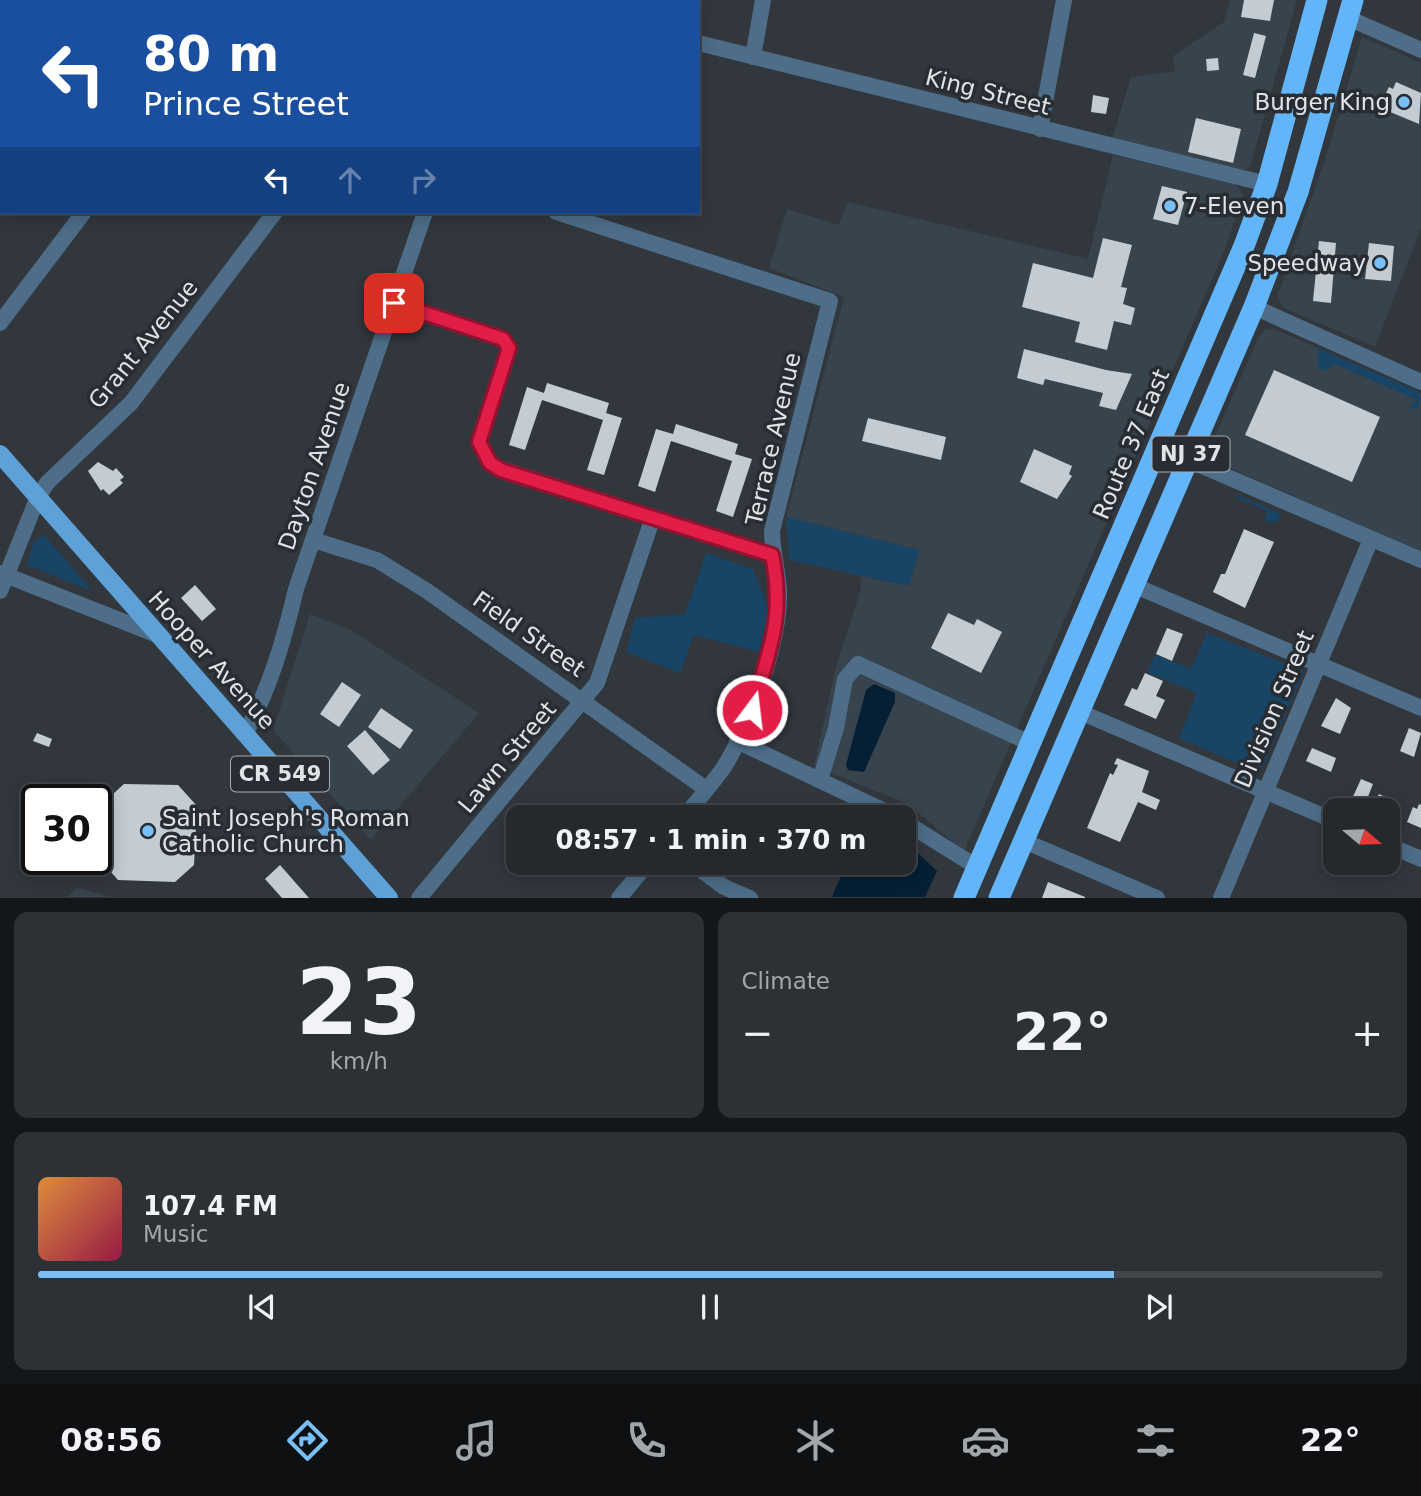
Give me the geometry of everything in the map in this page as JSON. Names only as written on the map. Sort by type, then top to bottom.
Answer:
[{"type":"highway","name":"Route 37 East","points":[[964,898],[1218,310],[1267,184],[1317,0]]},
{"type":"highway","name":"NJ 37","points":[[999,898],[1254,307],[1298,192],[1351,9]]},
{"type":"main road","name":"Hooper Avenue","points":[[0,454],[389,898]]},
{"type":"street","points":[[753,57],[764,0]]},
{"type":"street","points":[[1040,128],[1064,0]]},
{"type":"street","points":[[1351,9],[1421,50]]},
{"type":"street","name":"King Street","points":[[700,44],[1267,184]]},
{"type":"street","points":[[0,323],[82,214]]},
{"type":"street","name":"Grant Avenue","points":[[2,580],[47,482],[131,403],[273,214]]},
{"type":"street","name":"Dayton Avenue","points":[[246,734],[262,703],[282,647],[296,589],[424,214]]},
{"type":"street","name":"Terrace Avenue","points":[[562,214],[830,301],[772,531],[772,555],[779,588],[777,621],[752,710],[723,767],[693,805]]},
{"type":"street","points":[[394,303],[503,339],[509,348],[479,442],[490,463],[501,470],[772,555]]},
{"type":"street","points":[[1254,307],[1421,382]]},
{"type":"street","points":[[1188,460],[1421,560]]},
{"type":"street","name":"Lawn Street","points":[[419,898],[597,683],[653,517]]},
{"type":"street","name":"Division Street","points":[[1221,898],[1371,539]]},
{"type":"street","name":"Field Street","points":[[314,540],[377,560],[584,700],[706,789]]},
{"type":"street","points":[[2,580],[155,634]]},
{"type":"street","points":[[1133,585],[1421,708]]},
{"type":"street","points":[[820,780],[836,728],[845,678],[858,664],[1030,743]]},
{"type":"street","points":[[1080,712],[1323,816]]},
{"type":"street","points":[[737,741],[872,805]]},
{"type":"street","points":[[916,829],[977,867]]},
{"type":"street","points":[[1024,841],[1157,898]]},
{"type":"street","points":[[1400,850],[1421,859]]},
{"type":"street","points":[[619,898],[638,875]]},
{"type":"street","points":[[708,875],[724,887],[750,898]]},
{"type":"shaded area","points":[[1230,0],[1297,0],[1250,167],[1245,170],[1112,139],[1131,77],[1175,71],[1173,56],[1224,22]]},
{"type":"shaded area","points":[[1362,37],[1421,63],[1421,228],[1375,347],[1284,308],[1277,297],[1327,154]]},
{"type":"shaded area","points":[[1113,155],[1234,183],[1244,194],[1223,254],[964,851],[916,811],[916,805],[908,805],[814,766],[835,670],[860,592],[861,576],[909,586],[918,550],[786,517],[844,297],[769,268],[787,209],[839,225],[848,202],[1088,259]]},
{"type":"shaded area","points":[[1266,329],[1274,329],[1421,393],[1421,552],[1211,458],[1210,448],[1259,336]]},
{"type":"shaded area","points":[[1317,348],[1419,392],[1421,399],[1417,409],[1409,408],[1417,400],[1335,364],[1325,371],[1319,369]]},
{"type":"shaded area","points":[[1238,495],[1281,514],[1278,520],[1272,523],[1265,521],[1267,511],[1237,498]]},
{"type":"shaded area","points":[[786,517],[919,550],[909,586],[789,560]]},
{"type":"shaded area","points":[[44,535],[89,590],[27,565],[34,541]]},
{"type":"shaded area","points":[[706,553],[753,569],[769,610],[759,652],[694,635],[680,673],[626,652],[635,618],[685,614]]},
{"type":"shaded area","points":[[310,614],[351,630],[479,713],[371,840],[273,730]]},
{"type":"shaded area","points":[[1207,633],[1304,671],[1260,773],[1179,738],[1197,693],[1147,672],[1155,655],[1191,669]]},
{"type":"shaded area","points":[[874,684],[895,693],[895,702],[864,772],[848,770],[846,765],[866,690]]},
{"type":"shaded area","points":[[916,851],[937,871],[925,897],[832,897],[841,875],[916,875]]},
{"type":"shaded area","points":[[77,888],[101,894],[111,897],[67,897]]},
{"type":"building","points":[[1244,0],[1274,0],[1270,21],[1241,17]]},
{"type":"building","points":[[1254,33],[1266,36],[1255,78],[1243,75]]},
{"type":"building","points":[[1218,58],[1219,70],[1207,71],[1206,59]]},
{"type":"building","name":"Burger King","points":[[1396,82],[1421,93],[1419,124],[1383,109],[1390,94],[1386,93],[1389,87],[1393,89]]},
{"type":"building","points":[[1093,95],[1109,98],[1106,114],[1091,112]]},
{"type":"building","points":[[1196,118],[1241,129],[1233,163],[1188,152]]},
{"type":"building","name":"7-Eleven","points":[[1162,186],[1187,192],[1178,225],[1153,219]]},
{"type":"building","points":[[1103,238],[1132,245],[1121,287],[1127,288],[1123,304],[1135,308],[1131,325],[1114,321],[1107,350],[1075,342],[1080,322],[1022,307],[1033,263],[1093,278]]},
{"type":"building","name":"Speedway","points":[[1319,241],[1336,243],[1331,303],[1313,301]]},
{"type":"building","name":"Speedway","points":[[1369,243],[1394,246],[1391,281],[1365,279]]},
{"type":"building","points":[[1024,349],[1132,374],[1116,410],[1099,406],[1103,393],[1045,379],[1043,385],[1017,378]]},
{"type":"building","points":[[1274,370],[1380,417],[1352,482],[1245,435]]},
{"type":"building","points":[[547,383],[609,403],[606,413],[622,418],[604,475],[587,470],[603,420],[542,400],[525,450],[509,445],[527,387],[544,393]]},
{"type":"building","points":[[868,418],[946,437],[941,460],[862,441]]},
{"type":"building","points":[[676,424],[738,444],[735,454],[752,459],[733,517],[716,511],[732,461],[671,441],[655,492],[638,486],[656,429],[673,434]]},
{"type":"building","points":[[1034,449],[1072,466],[1069,474],[1072,476],[1057,499],[1020,482]]},
{"type":"building","points":[[98,462],[113,471],[116,468],[124,477],[120,480],[123,483],[109,495],[103,489],[101,491],[88,471]]},
{"type":"building","points":[[1244,529],[1274,542],[1245,608],[1213,592],[1221,574],[1225,574]]},
{"type":"building","points":[[195,585],[216,609],[202,621],[181,598]]},
{"type":"building","points":[[948,613],[974,625],[977,619],[1002,632],[981,673],[931,648]]},
{"type":"building","points":[[1167,628],[1183,634],[1172,661],[1156,654]]},
{"type":"building","points":[[1145,673],[1163,681],[1156,696],[1165,700],[1156,719],[1124,705],[1132,688],[1137,690]]},
{"type":"building","points":[[342,682],[361,695],[339,727],[320,714]]},
{"type":"building","points":[[1336,698],[1351,708],[1340,734],[1321,726]]},
{"type":"building","points":[[381,708],[413,730],[400,749],[368,727]]},
{"type":"building","points":[[1409,728],[1421,733],[1414,757],[1400,751]]},
{"type":"building","points":[[365,730],[390,760],[373,775],[347,746]]},
{"type":"building","points":[[37,733],[52,739],[49,747],[33,741]]},
{"type":"building","points":[[1312,748],[1336,758],[1331,772],[1306,761]]},
{"type":"building","points":[[1117,758],[1149,771],[1142,792],[1160,800],[1156,810],[1138,802],[1120,842],[1087,828],[1110,773],[1113,775],[1118,765],[1114,764]]},
{"type":"building","points":[[1361,779],[1373,784],[1368,798],[1352,798]]},
{"type":"building","name":"Saint Joseph's Roman Catholic Church","points":[[124,784],[178,785],[197,806],[194,865],[175,882],[118,880],[112,873],[112,795]]},
{"type":"building","points":[[1419,804],[1421,828],[1407,822],[1413,807],[1417,809]]},
{"type":"building","points":[[280,865],[309,898],[282,898],[265,879]]},
{"type":"building","points":[[1048,882],[1085,897],[1085,898],[1042,898]]},
{"type":"place","name":"Burger King","points":[[1404,102]]},
{"type":"place","name":"7-Eleven","points":[[1170,206]]},
{"type":"place","name":"Speedway","points":[[1380,263]]},
{"type":"place","name":"Saint Joseph's Roman Catholic Church","points":[[148,831]]},
{"type":"route","points":[[394,303],[503,339],[509,348],[479,442],[490,463],[501,470],[772,555],[779,588],[777,621],[752,710]]}]
